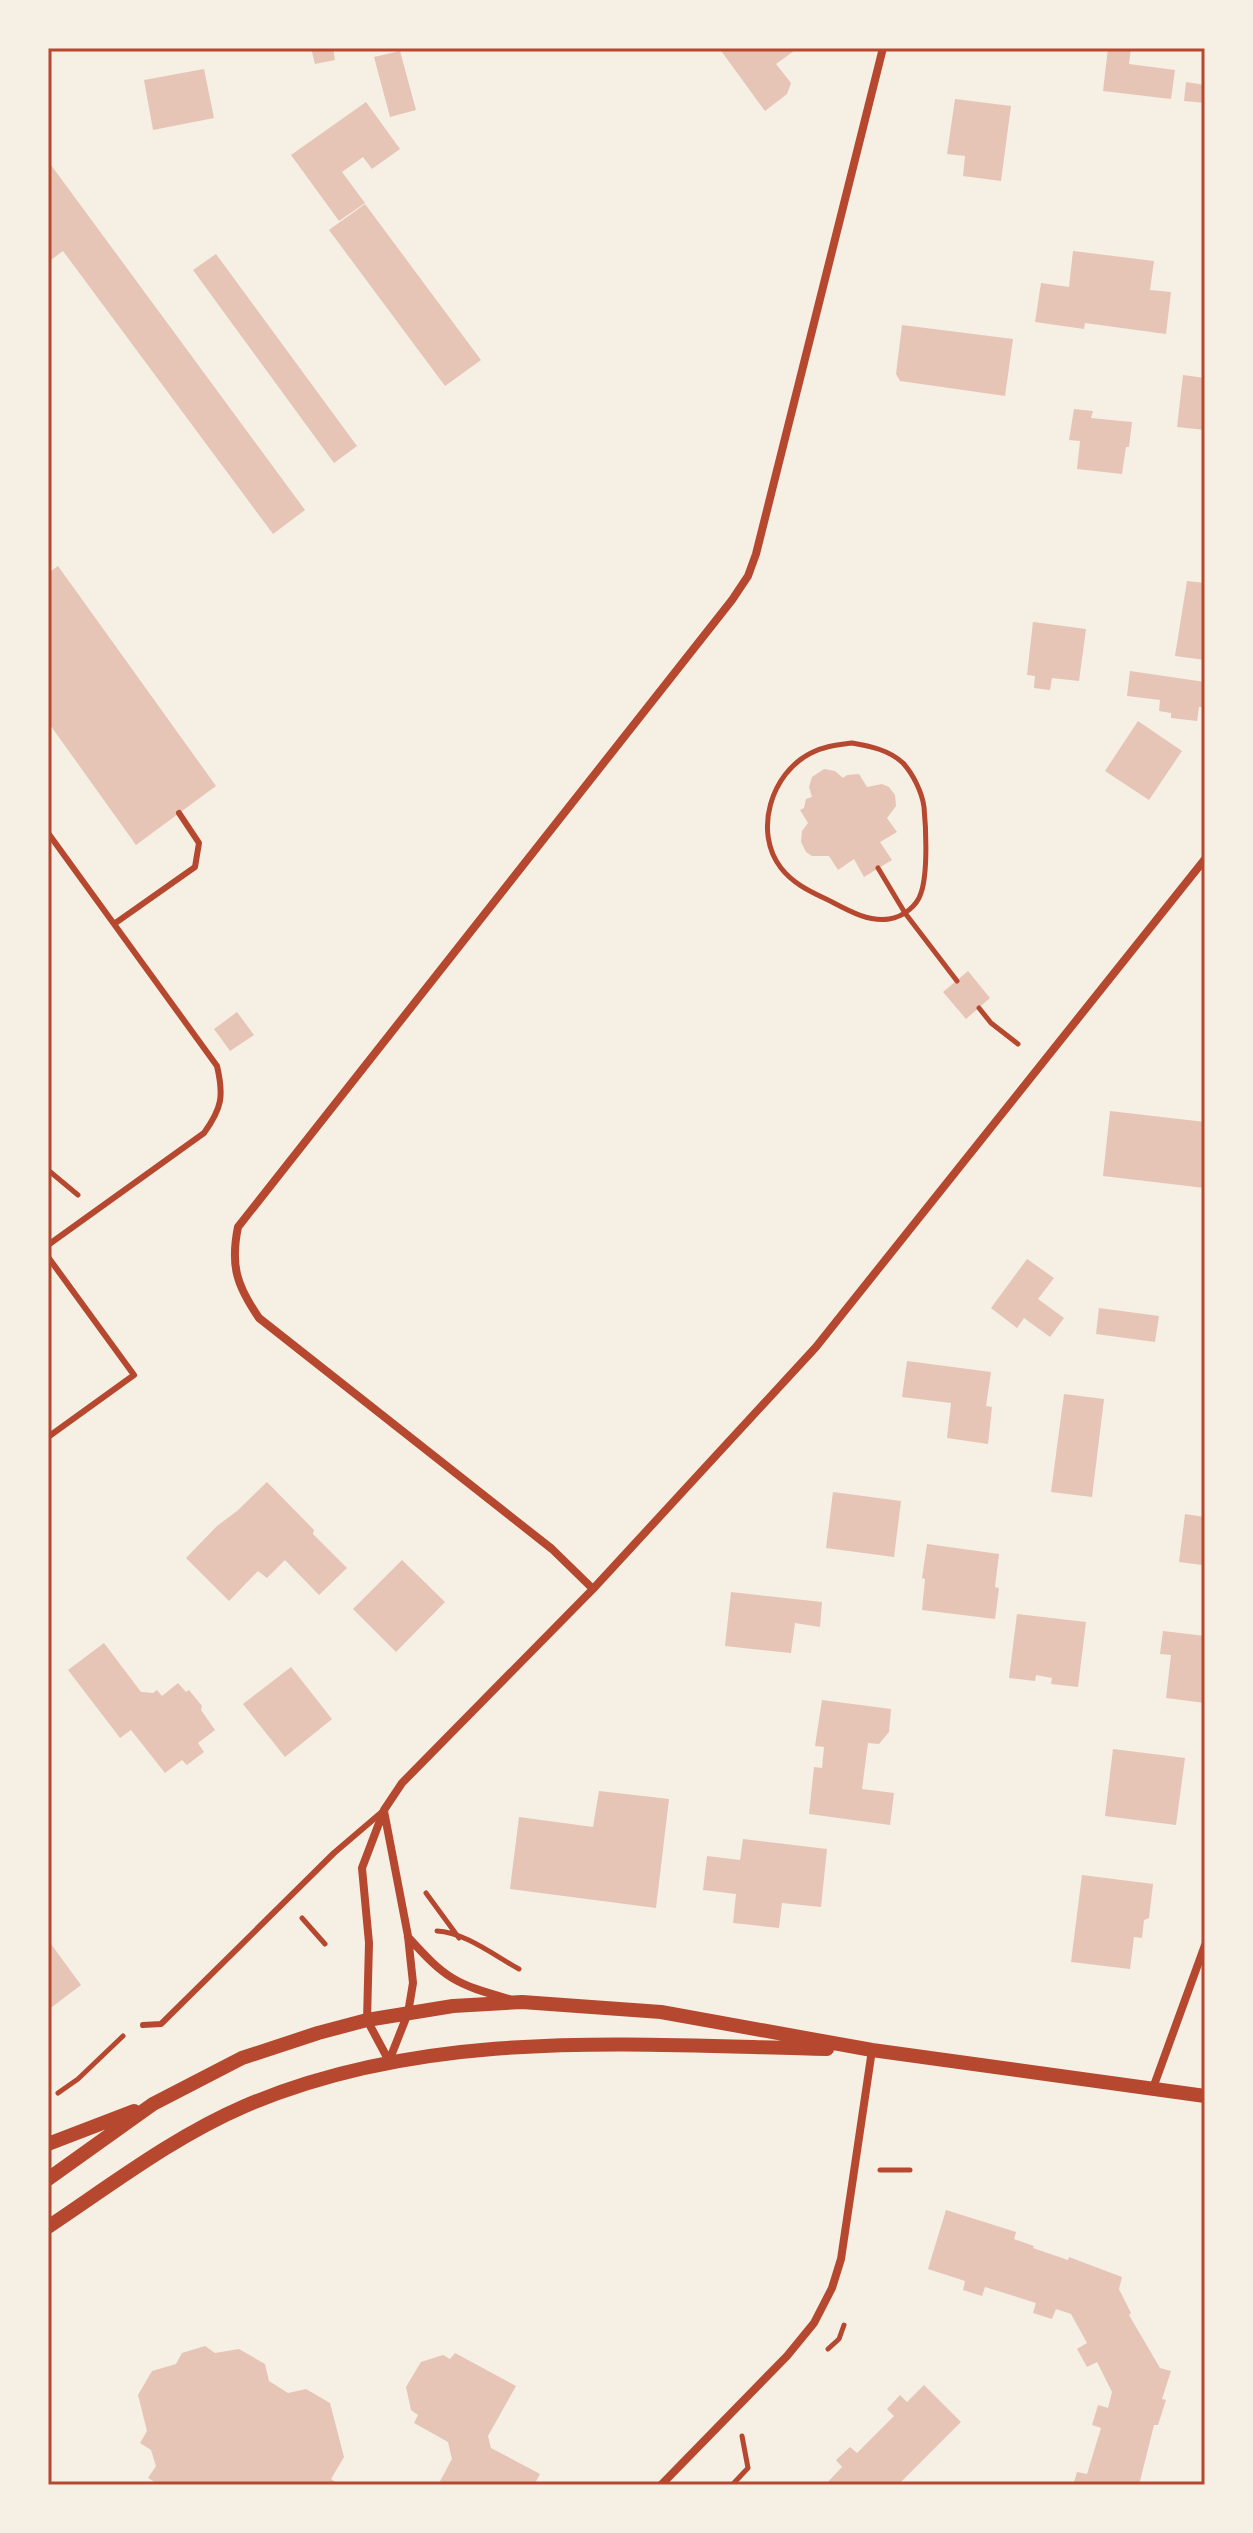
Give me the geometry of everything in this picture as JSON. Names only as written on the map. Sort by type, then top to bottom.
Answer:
[{"type":"street","points":[[593,1589],[552,1549],[259,1318],[237,1281],[234,1246],[238,1227],[748,576],[883,48]]},
{"type":"street","points":[[389,2061],[367,2020],[369,1943],[362,1868],[384,1810],[402,1783],[593,1589],[816,1347],[1205,859]]},
{"type":"street","points":[[384,1810],[408,1936],[413,1983],[408,2013],[389,2061]]},
{"type":"street","points":[[408,1936],[443,1974],[467,1988],[522,2002]]},
{"type":"street","points":[[1153,2088],[1205,1945]]},
{"type":"street","points":[[48,2144],[153,2104],[242,2058],[304,2037],[408,2013],[453,2006],[522,2002],[661,2012],[872,2050],[1205,2096]]},
{"type":"street","points":[[48,2227],[133,2170],[241,2107],[320,2079],[389,2061],[457,2050],[523,2047],[872,2050]]},
{"type":"street","points":[[661,2485],[787,2356],[814,2323],[832,2288],[841,2259],[872,2050]]},
{"type":"street","points":[[48,2179],[153,2104]]},
{"type":"lane","points":[[114,924],[195,867],[199,843],[179,813]]},
{"type":"lane","points":[[48,833],[217,1066],[223,1090],[218,1114],[204,1133],[48,1245]]},
{"type":"lane","points":[[48,1257],[134,1375],[48,1437]]},
{"type":"lane","points":[[143,2025],[161,2024],[285,1900],[384,1810]]},
{"type":"path","points":[[852,743],[869,746],[902,762],[915,780],[924,805],[924,873],[921,894],[905,913],[886,919],[853,913],[798,885],[782,870],[771,853],[767,821],[773,794],[788,769],[810,753],[831,745],[852,743]]},
{"type":"path","points":[[878,868],[905,913],[957,981]]},
{"type":"path","points":[[979,1008],[991,1023],[1018,1044]]},
{"type":"path","points":[[48,1170],[87,1203],[93,1213]]},
{"type":"path","points":[[285,1900],[325,1944]]},
{"type":"path","points":[[430,1931],[446,1931],[519,1969]]},
{"type":"path","points":[[58,2093],[78,2079],[117,2039]]},
{"type":"path","points":[[880,2170],[910,2170]]},
{"type":"building","points":[[311,48],[333,48],[335,60],[315,64]]},
{"type":"building","points":[[719,48],[798,48],[776,64],[791,83],[787,94],[765,111]]},
{"type":"building","points":[[1108,48],[1131,48],[1129,64],[1175,70],[1171,99],[1103,91]]},
{"type":"building","points":[[400,51],[416,110],[390,117],[374,57]]},
{"type":"building","points":[[204,69],[214,118],[153,130],[144,80]]},
{"type":"building","points":[[1186,82],[1205,85],[1205,103],[1184,101]]},
{"type":"building","points":[[955,99],[1011,106],[1001,181],[963,176],[965,156],[947,154]]},
{"type":"building","points":[[366,102],[400,149],[372,169],[363,157],[342,172],[365,203],[339,221],[291,155]]},
{"type":"building","points":[[48,161],[305,510],[273,534],[63,251],[48,262]]},
{"type":"building","points":[[365,204],[481,360],[445,386],[329,230]]},
{"type":"building","points":[[1073,251],[1154,261],[1150,290],[1171,292],[1166,334],[1085,323],[1084,329],[1035,322],[1041,283],[1069,287]]},
{"type":"building","points":[[216,254],[357,446],[334,463],[193,270]]},
{"type":"building","points":[[902,325],[1013,339],[1005,396],[900,381],[896,374]]},
{"type":"building","points":[[1183,375],[1205,378],[1205,430],[1177,427]]},
{"type":"building","points":[[1074,409],[1093,411],[1091,418],[1132,422],[1122,474],[1077,469],[1080,441],[1069,440]]},
{"type":"building","points":[[58,566],[216,786],[136,845],[48,722],[48,573]]},
{"type":"building","points":[[1187,581],[1205,583],[1205,660],[1175,656]]},
{"type":"building","points":[[1033,622],[1086,629],[1079,681],[1052,678],[1050,690],[1034,688],[1035,676],[1027,675]]},
{"type":"building","points":[[1130,671],[1205,682],[1205,707],[1199,707],[1197,721],[1171,718],[1171,713],[1159,711],[1160,700],[1127,696]]},
{"type":"building","points":[[1138,721],[1182,751],[1149,800],[1105,771]]},
{"type":"building","points":[[824,769],[835,771],[843,778],[859,774],[867,787],[882,784],[895,795],[896,806],[887,818],[897,832],[880,842],[892,860],[864,877],[854,859],[838,870],[829,856],[812,856],[801,842],[802,831],[808,823],[800,810],[804,808],[806,799],[812,797],[809,787],[812,777]]},
{"type":"building","points":[[968,971],[990,998],[966,1019],[943,992]]},
{"type":"building","points":[[237,1012],[254,1035],[230,1051],[214,1029]]},
{"type":"building","points":[[1110,1111],[1205,1122],[1205,1188],[1103,1176]]},
{"type":"building","points":[[1027,1259],[1054,1278],[1038,1299],[1064,1318],[1050,1337],[1024,1318],[1017,1328],[991,1308]]},
{"type":"building","points":[[1099,1308],[1159,1316],[1155,1342],[1096,1334]]},
{"type":"building","points":[[907,1361],[991,1372],[986,1406],[992,1407],[988,1444],[947,1438],[951,1403],[902,1397]]},
{"type":"building","points":[[1064,1394],[1104,1399],[1092,1497],[1051,1492]]},
{"type":"building","points":[[267,1482],[347,1568],[319,1595],[285,1560],[267,1578],[258,1571],[229,1601],[186,1558]]},
{"type":"building","points":[[833,1492],[901,1501],[894,1557],[826,1548]]},
{"type":"building","points":[[1185,1514],[1205,1517],[1205,1568],[1179,1562]]},
{"type":"building","points":[[927,1544],[999,1554],[995,1619],[922,1610],[925,1579],[922,1578]]},
{"type":"building","points":[[402,1560],[445,1602],[396,1652],[353,1609]]},
{"type":"building","points":[[731,1592],[822,1602],[820,1627],[795,1623],[791,1653],[725,1646]]},
{"type":"building","points":[[1017,1614],[1086,1622],[1078,1687],[1051,1684],[1052,1678],[1036,1675],[1035,1681],[1009,1678]]},
{"type":"building","points":[[1163,1631],[1205,1636],[1205,1703],[1166,1698],[1171,1655],[1160,1654]]},
{"type":"building","points":[[104,1643],[141,1692],[153,1693],[157,1690],[162,1696],[178,1683],[186,1692],[189,1690],[215,1730],[198,1743],[204,1752],[187,1765],[182,1760],[165,1773],[131,1730],[120,1738],[68,1670]]},
{"type":"building","points":[[291,1667],[332,1719],[285,1757],[243,1704]]},
{"type":"building","points":[[822,1700],[891,1709],[889,1732],[879,1744],[868,1743],[862,1789],[894,1793],[890,1825],[809,1814],[814,1767],[822,1768],[824,1747],[815,1746]]},
{"type":"building","points":[[1113,1749],[1185,1758],[1176,1825],[1105,1816]]},
{"type":"building","points":[[599,1791],[669,1799],[656,1908],[510,1889],[519,1817],[593,1827]]},
{"type":"building","points":[[743,1839],[827,1849],[821,1907],[782,1903],[779,1928],[733,1923],[736,1894],[703,1890],[707,1856],[740,1860]]},
{"type":"building","points":[[1082,1875],[1153,1884],[1149,1918],[1144,1920],[1142,1938],[1134,1937],[1130,1969],[1071,1962]]},
{"type":"building","points":[[48,1940],[81,1985],[48,2010]]},
{"type":"building","points":[[946,2210],[1016,2232],[1014,2239],[1033,2248],[1068,2260],[1069,2257],[1122,2277],[1119,2289],[1131,2313],[1129,2315],[1160,2368],[1171,2371],[1162,2399],[1166,2400],[1158,2425],[1154,2425],[1139,2485],[1073,2485],[1077,2472],[1087,2474],[1101,2428],[1092,2425],[1098,2405],[1108,2408],[1112,2392],[1097,2362],[1087,2367],[1077,2349],[1087,2343],[1071,2314],[1056,2309],[1052,2319],[1033,2313],[1036,2303],[985,2287],[982,2296],[963,2290],[965,2281],[928,2269]]},
{"type":"building","points":[[205,2346],[215,2353],[239,2349],[265,2364],[269,2381],[288,2393],[306,2389],[330,2403],[344,2457],[331,2479],[340,2485],[160,2485],[148,2478],[156,2466],[151,2450],[140,2443],[147,2431],[138,2395],[152,2371],[176,2364],[182,2353]]},
{"type":"building","points":[[455,2353],[516,2386],[488,2436],[491,2448],[540,2474],[534,2485],[438,2485],[452,2459],[448,2442],[414,2423],[418,2415],[411,2410],[406,2387],[421,2362],[443,2355],[450,2359]]},
{"type":"building","points":[[924,2385],[961,2422],[898,2485],[825,2485],[842,2467],[836,2460],[850,2447],[857,2453],[894,2416],[887,2409],[900,2395],[907,2402]]}]
